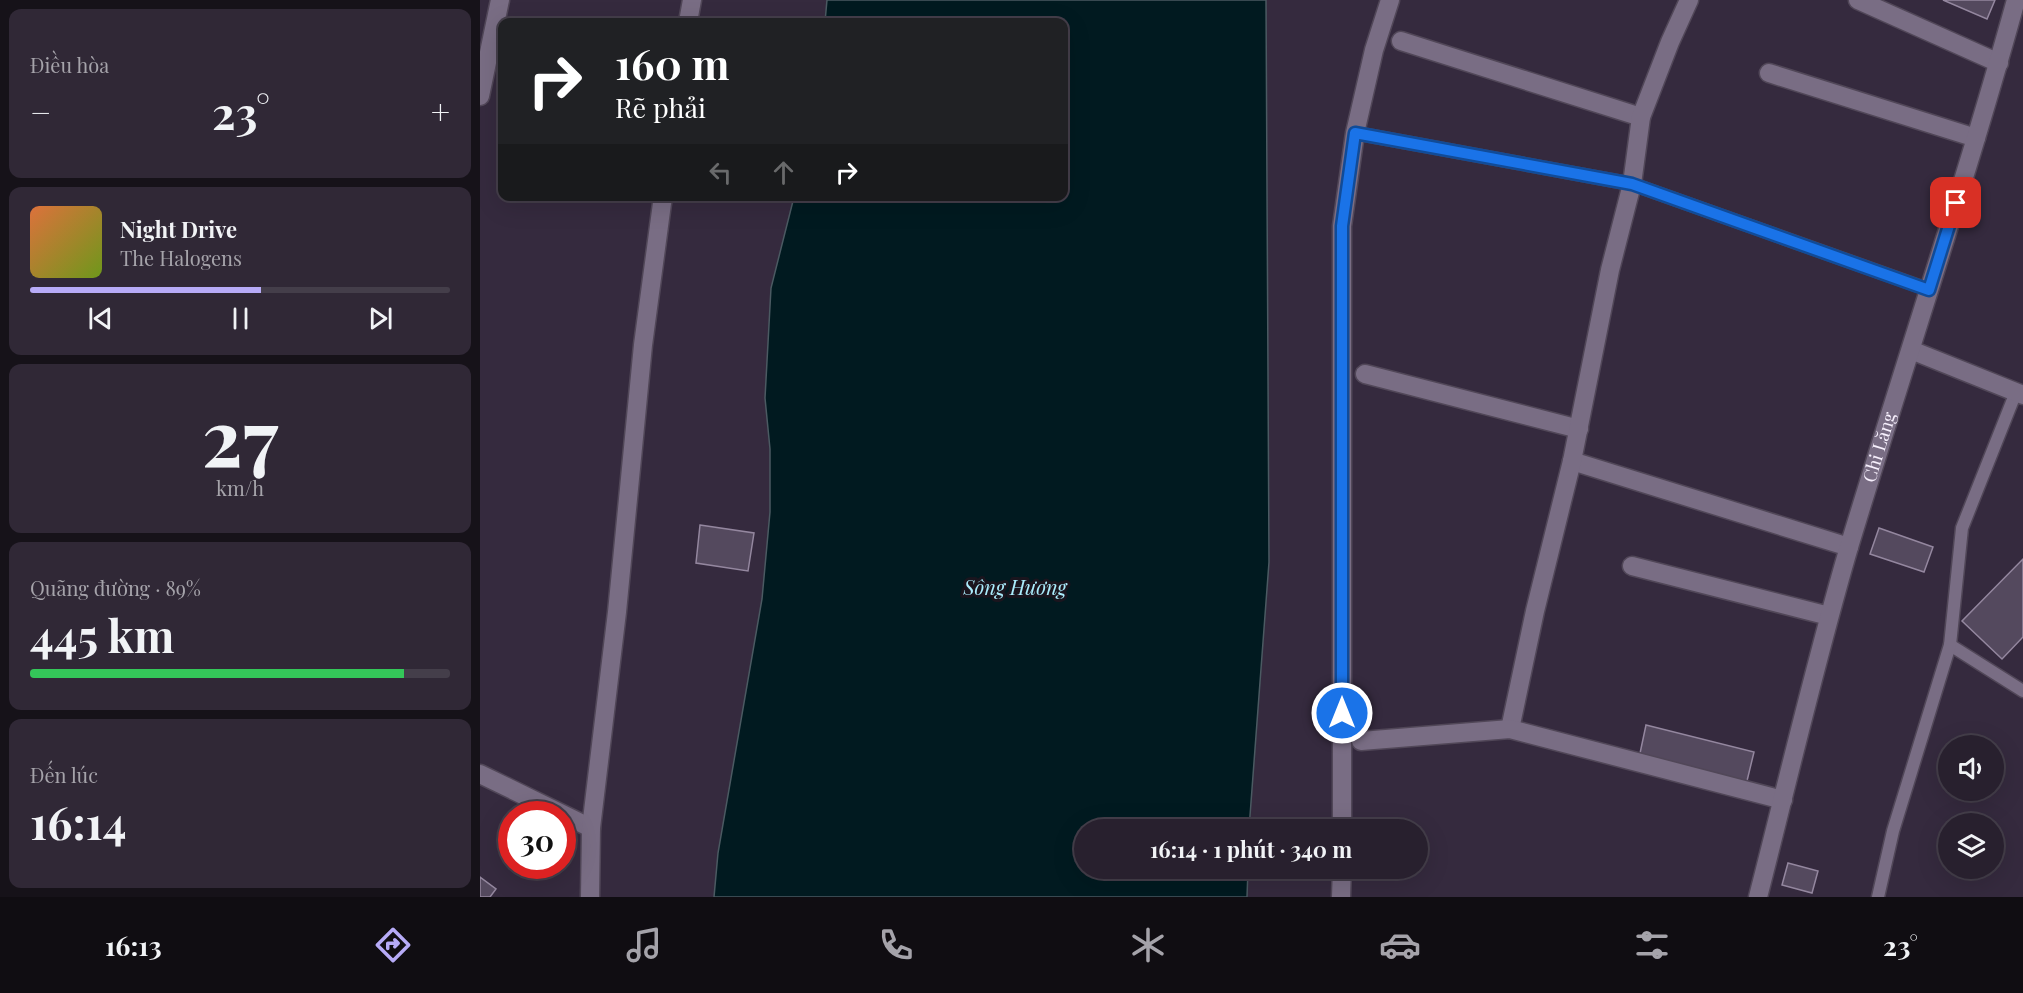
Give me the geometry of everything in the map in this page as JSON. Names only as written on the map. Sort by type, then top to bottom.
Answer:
[{"type":"street","points":[[480,96],[486,35],[500,0]]},
{"type":"street","points":[[689,18],[692,0]]},
{"type":"street","points":[[1342,819],[1342,226],[1355,133],[1374,50],[1390,0]]},
{"type":"street","points":[[1510,729],[1535,611],[1572,461],[1611,270],[1632,184],[1641,117],[1689,0]]},
{"type":"street","points":[[1858,0],[1999,63]]},
{"type":"street","name":"Chi Lăng","points":[[1758,897],[1829,616],[1999,63],[2016,0]]},
{"type":"street","points":[[1401,41],[1641,117]]},
{"type":"street","points":[[1769,73],[1976,138]]},
{"type":"street","points":[[590,897],[591,828],[617,612],[643,345],[662,201]]},
{"type":"street","points":[[1911,350],[2019,394]]},
{"type":"street","points":[[1365,374],[1579,429]]},
{"type":"street","points":[[1572,461],[1849,547]]},
{"type":"street","points":[[1632,566],[1829,616]]},
{"type":"street","points":[[1361,741],[1510,729],[1783,800]]},
{"type":"street","points":[[480,774],[591,828]]},
{"type":"street","points":[[1341,879],[1341,897]]},
{"type":"lane","points":[[1355,133],[1632,184],[1929,290]]},
{"type":"lane","points":[[1878,897],[1893,831],[1950,645],[1962,528],[2019,394]]},
{"type":"lane","points":[[1950,645],[2023,691]]},
{"type":"water","name":"Sông Hương","points":[[827,0],[1266,0],[1269,562],[1250,819],[1074,819],[1074,879],[1248,879],[1247,897],[714,897],[718,853],[762,599],[770,512],[770,449],[765,398],[771,288],[793,201],[1068,201],[1068,18],[825,18]]},
{"type":"building","points":[[1943,0],[1995,0],[1987,19]]},
{"type":"building","points":[[700,525],[754,533],[748,571],[696,563]]},
{"type":"building","points":[[1879,528],[1933,547],[1924,572],[1870,554]]},
{"type":"building","points":[[2023,559],[2023,637],[2002,659],[1962,621]]},
{"type":"building","points":[[1646,725],[1754,752],[1746,785],[1639,758]]},
{"type":"building","points":[[1788,863],[1818,871],[1812,893],[1782,885]]},
{"type":"building","points":[[480,877],[496,889],[490,897],[480,897]]},
{"type":"route","points":[[1342,713],[1342,226],[1355,133],[1632,184],[1929,290],[1956,203]]}]
